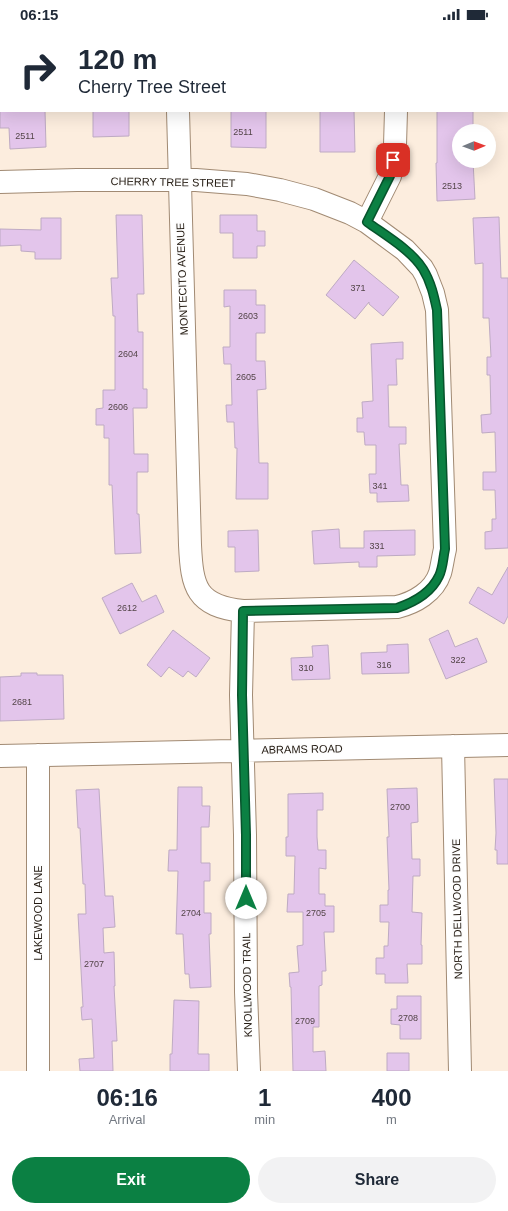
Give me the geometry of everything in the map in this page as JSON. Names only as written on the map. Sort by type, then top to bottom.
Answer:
[{"type":"street","name":"MONTECITO AVENUE","points":[[178,112],[186,447]]},
{"type":"street","points":[[367,222],[390,176],[395,145],[396,112]]},
{"type":"street","name":"CHERRY TREE STREET","points":[[0,182],[179,180],[247,184],[280,190],[350,213],[367,222],[405,250],[422,268],[433,293],[437,310],[445,549],[440,575],[434,584],[422,596],[410,604],[397,608],[243,611],[227,609],[209,602],[201,595],[195,584],[191,571],[186,447]]},
{"type":"street","name":"KNOLLWOOD TRAIL","points":[[243,611],[242,695],[246,835],[246,992],[249,1071]]},
{"type":"street","name":"ABRAMS ROAD","points":[[0,756],[508,745]]},
{"type":"street","name":"NORTH DELLWOOD DRIVE","points":[[453,746],[460,1071]]},
{"type":"street","name":"LAKEWOOD LANE","points":[[38,755],[38,1071]]},
{"type":"building","points":[[0,112],[45,112],[46,147],[10,149],[9,128],[0,128]]},
{"type":"building","points":[[93,112],[129,112],[129,136],[93,137]]},
{"type":"building","points":[[231,112],[266,112],[266,148],[231,147]]},
{"type":"building","points":[[320,112],[354,112],[355,152],[320,152]]},
{"type":"building","points":[[437,112],[473,112],[473,124],[452,124],[452,168],[473,168],[475,199],[437,201]]},
{"type":"building","points":[[116,215],[142,215],[144,294],[137,294],[138,332],[143,332],[143,389],[147,389],[147,408],[133,408],[134,454],[148,454],[148,472],[137,472],[137,514],[139,514],[141,553],[115,554],[112,485],[109,485],[109,438],[104,438],[104,425],[96,425],[96,409],[103,408],[103,390],[115,390],[115,316],[113,316],[111,278],[118,278]]},
{"type":"building","points":[[220,215],[257,215],[257,231],[265,231],[265,246],[257,246],[257,258],[233,258],[233,233],[220,233]]},
{"type":"building","points":[[499,217],[501,278],[508,278],[508,548],[485,549],[485,532],[492,531],[492,519],[496,519],[495,490],[483,490],[483,472],[496,472],[495,432],[482,433],[481,415],[491,414],[490,375],[487,375],[487,357],[491,357],[489,318],[483,318],[483,263],[475,264],[473,218]]},
{"type":"building","points":[[41,218],[61,218],[61,259],[35,259],[35,252],[21,251],[21,245],[0,246],[0,229],[41,230]]},
{"type":"building","points":[[354,260],[399,297],[383,316],[369,304],[369,302],[355,319],[326,295]]},
{"type":"building","points":[[224,290],[256,290],[256,305],[265,305],[265,333],[256,333],[256,361],[265,361],[266,389],[257,390],[259,463],[268,463],[268,499],[236,499],[237,448],[235,448],[234,422],[227,422],[226,405],[232,405],[231,364],[224,364],[223,347],[230,347],[230,306],[224,307]]},
{"type":"building","points":[[403,342],[403,359],[396,359],[397,385],[388,385],[389,427],[406,427],[406,444],[399,444],[401,485],[408,485],[409,501],[377,502],[377,493],[370,493],[369,474],[376,474],[376,445],[365,445],[364,432],[357,432],[357,418],[363,418],[362,402],[373,401],[371,344]]},
{"type":"building","points":[[339,529],[340,548],[364,548],[364,531],[415,530],[415,555],[377,556],[377,567],[359,567],[359,562],[314,564],[312,531]]},
{"type":"building","points":[[258,530],[259,571],[235,572],[235,547],[228,547],[228,531]]},
{"type":"building","points":[[508,567],[508,616],[504,624],[469,603],[478,587],[492,595]]},
{"type":"building","points":[[132,583],[142,602],[156,595],[164,612],[120,634],[102,598]]},
{"type":"building","points":[[173,630],[210,658],[196,677],[188,671],[183,677],[169,667],[161,677],[147,665]]},
{"type":"building","points":[[448,630],[455,647],[477,638],[487,662],[446,679],[429,639]]},
{"type":"building","points":[[408,644],[409,673],[362,674],[361,653],[387,652],[387,645]]},
{"type":"building","points":[[328,645],[330,679],[292,680],[291,658],[313,657],[312,646]]},
{"type":"building","points":[[21,673],[37,673],[37,675],[63,675],[64,719],[0,721],[0,677],[21,676]]},
{"type":"building","points":[[494,779],[508,779],[508,864],[497,864],[497,850],[495,850],[496,833]]},
{"type":"building","points":[[178,787],[202,787],[202,806],[210,806],[209,827],[201,827],[201,863],[210,863],[210,881],[204,881],[204,913],[211,913],[211,934],[209,934],[211,987],[190,988],[189,974],[185,974],[183,934],[176,934],[178,871],[168,871],[169,850],[177,850]]},
{"type":"building","points":[[417,788],[418,822],[411,823],[412,859],[420,859],[420,876],[413,876],[412,912],[422,913],[422,964],[407,964],[408,983],[385,983],[385,974],[376,974],[376,958],[384,958],[384,946],[388,946],[389,922],[380,922],[380,905],[388,905],[389,890],[387,789]]},
{"type":"building","points":[[99,789],[105,896],[113,896],[115,927],[103,928],[104,953],[114,952],[117,1041],[112,1041],[113,1071],[80,1071],[79,1059],[94,1058],[92,1019],[82,1020],[81,1007],[83,1007],[78,914],[86,914],[85,884],[83,884],[76,790]]},
{"type":"building","points":[[323,793],[323,810],[317,810],[317,837],[318,850],[326,850],[326,869],[319,868],[319,894],[325,894],[325,906],[334,906],[334,932],[324,932],[326,971],[322,971],[322,985],[319,986],[319,1027],[313,1027],[313,1052],[325,1051],[326,1071],[293,1071],[291,987],[289,973],[299,972],[297,946],[303,945],[303,912],[287,912],[288,894],[294,894],[295,856],[286,856],[286,837],[288,837],[288,794]]},
{"type":"building","points":[[397,996],[421,996],[421,1039],[400,1039],[400,1025],[391,1024],[391,1009],[397,1009]]},
{"type":"building","points":[[174,1000],[199,1001],[198,1054],[209,1054],[209,1071],[170,1071]]},
{"type":"building","points":[[387,1053],[409,1053],[409,1071],[387,1071]]},
{"type":"route","points":[[246,898],[246,835],[242,695],[243,611],[397,608],[410,604],[422,596],[434,584],[440,575],[445,549],[437,310],[433,293],[422,268],[405,250],[367,222],[390,176],[393,160]]}]
